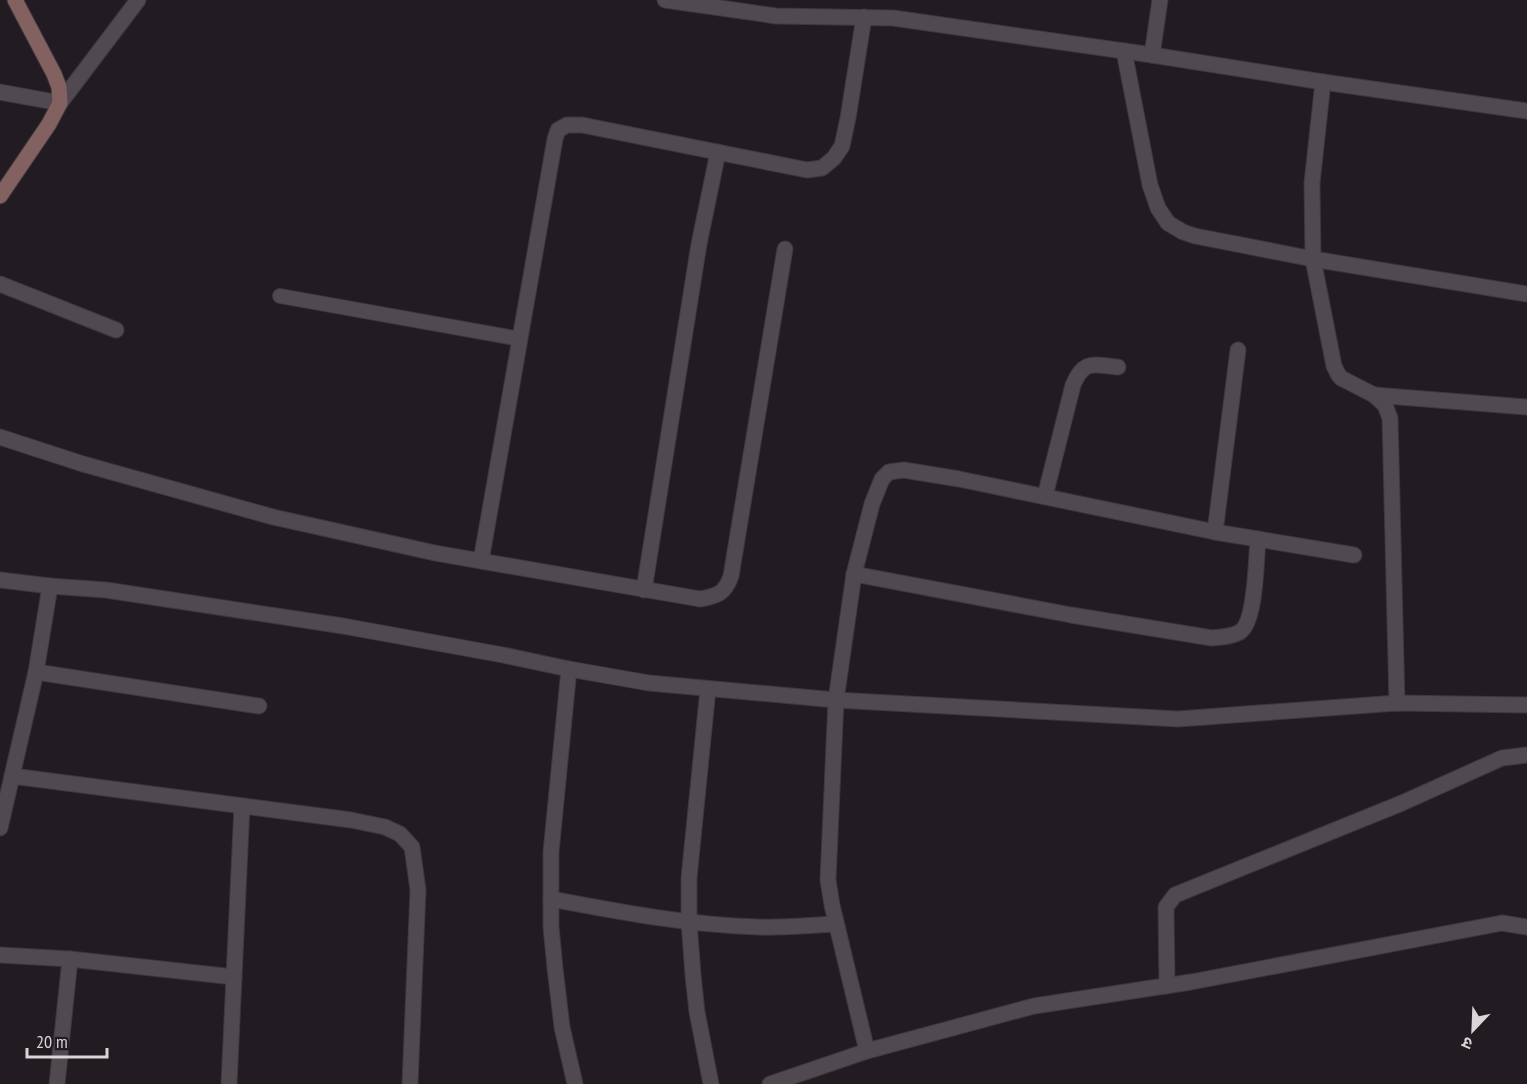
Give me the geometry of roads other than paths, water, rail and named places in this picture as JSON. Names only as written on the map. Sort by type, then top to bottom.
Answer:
[{"type":"main road","points":[[0,196],[49,124],[60,103],[59,87],[15,0]]},
{"type":"street","points":[[0,92],[60,103],[138,0]]},
{"type":"street","points":[[665,0],[776,16],[893,18],[1527,111]]},
{"type":"street","points":[[1152,55],[1160,0]]},
{"type":"street","points":[[481,561],[558,130],[567,125],[582,125],[807,170],[822,168],[834,158],[842,146],[864,17]]},
{"type":"street","points":[[1124,51],[1150,185],[1158,208],[1168,223],[1195,236],[1313,259],[1527,294]]},
{"type":"street","points":[[1323,82],[1312,183],[1313,259],[1334,366],[1341,378],[1374,395],[1385,405],[1390,418],[1397,703]]},
{"type":"street","points":[[644,590],[699,244],[718,152]]},
{"type":"street","points":[[0,437],[83,464],[273,518],[435,553],[700,599],[714,597],[727,588],[731,576],[785,249]]},
{"type":"street","points":[[0,284],[116,330]]},
{"type":"street","points":[[1215,532],[1238,350]]},
{"type":"street","points":[[1045,496],[1077,374],[1084,366],[1118,367]]},
{"type":"street","points":[[1374,395],[1527,407]]},
{"type":"street","points":[[867,1051],[828,880],[836,700],[854,574],[872,504],[882,478],[889,472],[904,470],[959,478],[1215,532],[1353,555]]},
{"type":"street","points":[[854,574],[1071,615],[1212,638],[1229,637],[1241,631],[1248,624],[1258,539]]},
{"type":"street","points":[[0,580],[106,590],[344,626],[649,683],[836,700],[1178,719],[1397,703],[1527,705]]},
{"type":"street","points":[[0,828],[36,672],[50,586]]},
{"type":"street","points":[[569,669],[551,852],[551,899],[553,947],[562,1027],[574,1084]]},
{"type":"street","points":[[36,672],[259,705]]},
{"type":"street","points":[[708,689],[689,878],[689,922],[697,1012],[711,1084]]},
{"type":"street","points":[[1167,986],[1166,907],[1175,896],[1502,758],[1527,755]]},
{"type":"street","points":[[12,776],[351,820],[385,827],[400,834],[412,846],[418,890],[410,1084]]},
{"type":"street","points":[[229,1084],[242,806]]},
{"type":"street","points":[[551,899],[654,918],[689,922],[759,927],[837,924]]},
{"type":"street","points":[[770,1084],[867,1051],[1034,1006],[1167,986],[1502,923],[1527,927]]},
{"type":"street","points":[[0,956],[70,959],[234,977]]},
{"type":"street","points":[[57,1084],[70,959]]},
{"type":"lane","points":[[280,296],[520,339]]}]
